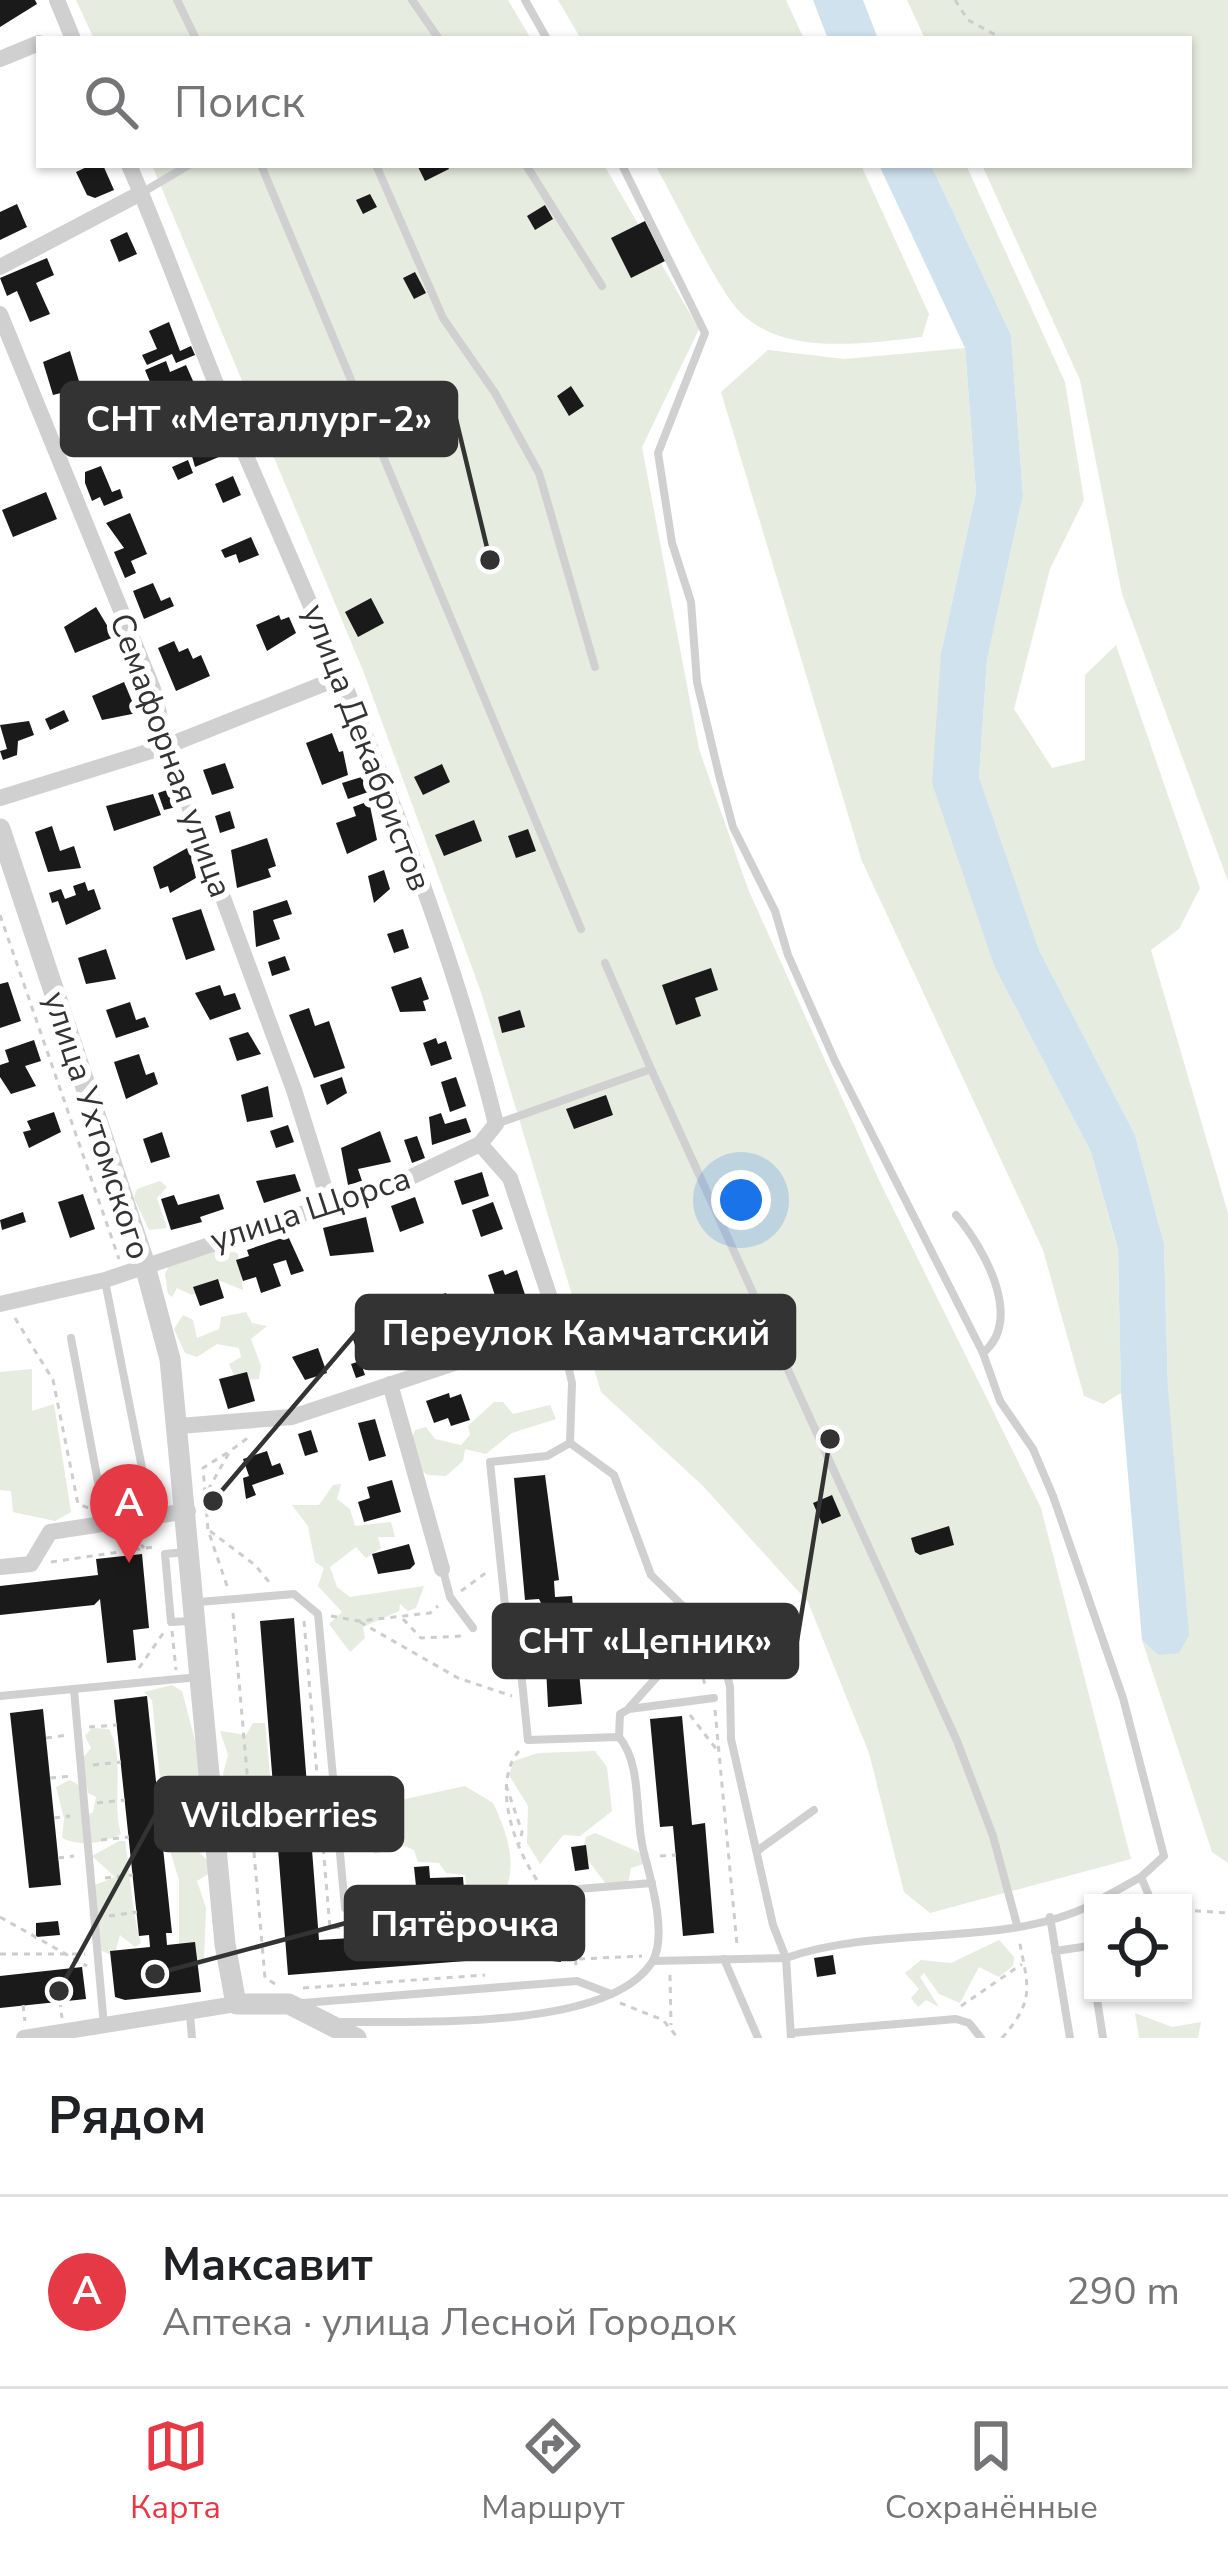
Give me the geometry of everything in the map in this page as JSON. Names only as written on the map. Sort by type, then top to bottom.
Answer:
[{"type":"street","points":[[57,0],[71,34]]},
{"type":"street","points":[[0,59],[36,44]]},
{"type":"street","name":"улица Декабристов","points":[[130,168],[236,432],[331,640],[417,872],[496,1124]]},
{"type":"street","points":[[0,267],[142,193]]},
{"type":"street","name":"Семафорная улица","points":[[0,314],[153,688],[167,746],[294,1090],[329,1202]]},
{"type":"street","points":[[0,798],[167,746],[341,677]]},
{"type":"street","name":"улица Ухтомского","points":[[0,829],[134,1267],[170,1359],[196,1612],[189,1678],[236,2004]]},
{"type":"street","points":[[179,1426],[263,1423],[560,1328],[510,1178],[479,1144],[496,1124]]},
{"type":"street","name":"улица Щорса","points":[[3,1303],[105,1280],[409,1178],[479,1144]]},
{"type":"street","points":[[390,1384],[442,1569]]},
{"type":"street","points":[[0,1567],[31,1564],[50,1532],[188,1511]]},
{"type":"street","points":[[24,2038],[236,2004],[289,2004],[333,2022],[356,2038]]},
{"type":"lane","points":[[177,0],[195,36]]},
{"type":"lane","points":[[412,0],[436,35]]},
{"type":"lane","points":[[525,0],[545,36]]},
{"type":"lane","points":[[142,193],[184,168]]},
{"type":"lane","points":[[262,168],[581,929]]},
{"type":"lane","points":[[377,168],[443,318],[495,393],[539,473],[595,667]]},
{"type":"lane","points":[[528,168],[602,286]]},
{"type":"lane","points":[[623,168],[705,333],[658,453],[668,526],[691,602],[697,682],[734,827],[775,911],[788,955],[836,1060],[982,1353],[1000,1401],[1033,1449],[1053,1496],[1123,1698],[1164,1856],[1112,1894]]},
{"type":"lane","points":[[605,963],[957,1742],[993,1836],[1017,1925]]},
{"type":"lane","points":[[496,1124],[651,1070]]},
{"type":"lane","points":[[956,1215],[974,1237],[998,1294],[1002,1325],[998,1340],[982,1353]]},
{"type":"lane","points":[[71,1338],[98,1482],[143,1473],[105,1280]]},
{"type":"lane","points":[[560,1328],[572,1383],[570,1443]]},
{"type":"lane","points":[[570,1443],[547,1456],[490,1462],[507,1624],[518,1642],[529,1740],[619,1737]]},
{"type":"lane","points":[[570,1443],[614,1475],[651,1575],[719,1641],[727,1667],[730,1738],[773,1925],[786,1958],[791,2035],[949,2019],[969,2023],[981,2038]]},
{"type":"lane","points":[[191,1552],[165,1554],[171,1622],[232,1599],[294,1594],[318,1614],[345,1908],[652,1882]]},
{"type":"lane","points":[[442,1569],[450,1597],[470,1632]]},
{"type":"lane","points":[[333,2022],[555,2012],[611,1994],[639,1978],[654,1958],[652,1882],[630,1750],[619,1737],[620,1714],[672,1660],[692,1617]]},
{"type":"lane","points":[[0,1696],[189,1678]]},
{"type":"lane","points":[[74,1690],[104,2027]]},
{"type":"lane","points":[[629,1708],[714,1698]]},
{"type":"lane","points":[[756,1851],[814,1810]]},
{"type":"lane","points":[[1141,1877],[1148,1894]]},
{"type":"lane","points":[[654,1958],[786,1958],[830,1942],[1017,1925],[1084,1908]]},
{"type":"lane","points":[[1050,1917],[1070,2038]]},
{"type":"lane","points":[[1055,1951],[1084,1947]]},
{"type":"lane","points":[[724,1959],[758,2038]]},
{"type":"lane","points":[[289,2004],[577,1981],[611,1994]]},
{"type":"lane","points":[[1097,2002],[1103,2038]]},
{"type":"lane","points":[[190,2014],[192,2038]]},
{"type":"lane","points":[[390,2021],[391,2038]]},
{"type":"path","points":[[955,0],[968,20],[997,36]]},
{"type":"path","points":[[0,915],[134,1267]]},
{"type":"path","points":[[3,1303],[53,1380],[78,1504],[121,1521],[144,1548]]},
{"type":"path","points":[[263,1423],[203,1468],[208,1530],[232,1599],[265,1978],[285,1990],[487,1975]]},
{"type":"path","points":[[207,1493],[230,1450]]},
{"type":"path","points":[[208,1530],[255,1565],[279,1595]]},
{"type":"path","points":[[31,1564],[164,1546],[165,1554]]},
{"type":"path","points":[[318,1614],[359,1621],[430,1613],[500,1561]]},
{"type":"path","points":[[304,1611],[330,1928],[573,1911],[577,1981]]},
{"type":"path","points":[[401,1616],[421,1638],[470,1632]]},
{"type":"path","points":[[692,1617],[702,1679],[714,1698],[738,1959]]},
{"type":"path","points":[[359,1621],[458,1678],[524,1700]]},
{"type":"path","points":[[171,1622],[189,1678]]},
{"type":"path","points":[[128,1684],[171,1622]]},
{"type":"path","points":[[686,1701],[691,1717],[719,1753]]},
{"type":"path","points":[[46,1738],[117,1725]]},
{"type":"path","points":[[529,1740],[511,1761],[504,1783],[514,1795],[522,1832],[519,1846],[547,1893]]},
{"type":"path","points":[[50,1778],[121,1762]]},
{"type":"path","points":[[54,1818],[125,1800]]},
{"type":"path","points":[[88,1842],[129,1837]]},
{"type":"path","points":[[58,1858],[89,1855]]},
{"type":"path","points":[[645,1857],[676,1856]]},
{"type":"path","points":[[92,1879],[133,1875]]},
{"type":"path","points":[[1192,1911],[1228,1913]]},
{"type":"path","points":[[95,1917],[137,1912]]},
{"type":"path","points":[[0,1918],[87,1966]]},
{"type":"path","points":[[1002,2038],[1025,2011],[1029,1992],[1017,1925]]},
{"type":"path","points":[[0,1954],[55,1950],[98,1955]]},
{"type":"path","points":[[576,1959],[654,1958]]},
{"type":"path","points":[[670,1961],[671,2030]]},
{"type":"path","points":[[949,2019],[1024,1963]]},
{"type":"path","points":[[611,1994],[627,2009],[663,2020],[675,2038]]},
{"type":"shaded area","points":[[76,0],[508,0],[529,36],[93,36]]},
{"type":"shaded area","points":[[558,0],[786,0],[803,36],[579,36]]},
{"type":"shaded area","points":[[907,0],[1228,0],[1228,881],[1122,594],[1080,380],[983,168],[1192,168],[1192,36],[924,36]]},
{"type":"shaded area","points":[[153,168],[606,168],[699,329],[642,447],[699,749],[748,889],[878,1178],[1041,1508],[1131,1859],[930,1913],[904,1892],[869,1753],[808,1602],[703,1486],[601,1392],[481,992],[364,673]]},
{"type":"shaded area","points":[[657,168],[862,168],[929,314],[922,337],[827,344],[802,341],[758,326],[740,312],[719,283]]},
{"type":"shaded area","points":[[932,168],[967,168],[1065,382],[1084,500],[1050,569],[1014,709],[1052,768],[1085,760],[1085,675],[1116,645],[1200,888],[1179,929],[1151,950],[1228,1213],[1228,1863],[1212,1852],[1142,1640],[1158,1655],[1168,1390],[1164,1244],[1135,1135],[1039,950],[979,777],[987,660],[1023,495],[1011,335]]},
{"type":"shaded area","points":[[965,348],[976,492],[941,653],[995,968],[1091,1152],[1118,1251],[1121,1393],[1103,1404],[1084,1396],[1043,1250],[862,861],[721,392],[768,350],[844,359]]},
{"type":"shaded area","points":[[160,1181],[167,1187],[157,1198],[167,1228],[149,1230],[134,1198],[137,1189]]},
{"type":"shaded area","points":[[217,1244],[238,1254],[243,1290],[221,1281],[192,1295],[177,1288],[172,1297],[168,1294],[165,1274],[172,1260]]},
{"type":"shaded area","points":[[246,1312],[252,1323],[267,1326],[251,1339],[261,1366],[259,1379],[236,1380],[229,1364],[241,1357],[239,1348],[217,1344],[197,1357],[185,1353],[174,1329],[183,1315],[193,1320],[197,1338],[219,1329],[221,1317]]},
{"type":"shaded area","points":[[32,1369],[32,1411],[54,1404],[71,1512],[55,1521],[13,1512],[11,1491],[0,1490],[0,1372]]},
{"type":"shaded area","points":[[494,1402],[503,1402],[513,1414],[550,1405],[556,1419],[512,1433],[486,1454],[465,1449],[463,1461],[446,1476],[428,1475],[403,1460],[415,1430],[426,1427],[435,1439],[461,1445],[470,1435],[468,1426]]},
{"type":"shaded area","points":[[341,1484],[337,1499],[350,1509],[355,1526],[391,1522],[395,1537],[378,1537],[381,1548],[366,1558],[356,1547],[330,1567],[337,1587],[350,1597],[424,1586],[416,1608],[408,1611],[400,1604],[399,1611],[363,1627],[365,1638],[350,1652],[329,1624],[342,1612],[318,1586],[324,1568],[315,1562],[308,1526],[292,1505],[319,1505],[333,1485]]},
{"type":"shaded area","points":[[172,1685],[182,1691],[202,1767],[208,1846],[200,1853],[209,1862],[210,1873],[197,1881],[206,1908],[204,1959],[191,1964],[179,1947],[179,1880],[166,1838],[152,1700],[144,1692]]},
{"type":"shaded area","points":[[253,1723],[265,1723],[275,1826],[269,1836],[259,1831],[253,1804],[230,1792],[223,1774],[228,1755],[220,1731],[246,1735]]},
{"type":"shaded area","points":[[92,1728],[109,1729],[114,1741],[121,1834],[84,1843],[62,1838],[64,1818],[56,1787],[70,1780],[80,1786],[83,1817],[93,1812],[96,1797],[88,1793],[82,1759],[91,1748],[85,1736]]},
{"type":"shaded area","points":[[595,1751],[607,1767],[612,1811],[580,1836],[563,1835],[540,1864],[527,1843],[528,1806],[509,1775],[514,1761],[538,1753]]},
{"type":"shaded area","points":[[465,1786],[493,1803],[508,1843],[509,1881],[498,1908],[481,1907],[467,1893],[465,1875],[446,1873],[439,1863],[418,1862],[414,1850],[405,1846],[374,1854],[371,1841],[379,1832],[370,1819],[373,1806]]},
{"type":"shaded area","points":[[595,1833],[641,1853],[643,1864],[631,1868],[628,1883],[606,1884],[582,1852],[586,1837]]},
{"type":"shaded area","points":[[125,1841],[141,1943],[135,1947],[120,1935],[114,1956],[95,1948],[100,1937],[93,1930],[95,1885],[115,1877],[92,1856]]},
{"type":"shaded area","points":[[999,1940],[1014,1957],[1013,1966],[999,1977],[979,1967],[960,2003],[939,1994],[924,1973],[920,1977],[939,2007],[926,2000],[918,2007],[911,1998],[919,1989],[905,1973],[921,1960],[951,1963]]},
{"type":"shaded area","points":[[1135,2013],[1172,2027],[1201,2022],[1198,2038],[1139,2038]]},
{"type":"water","points":[[813,0],[863,0],[877,36],[827,36]]},
{"type":"water","points":[[880,168],[932,168],[1011,335],[1023,495],[987,660],[979,777],[1039,950],[1135,1135],[1164,1244],[1168,1390],[1189,1635],[1179,1653],[1158,1655],[1142,1640],[1121,1393],[1118,1250],[1091,1152],[995,968],[932,783],[941,653],[976,492],[965,348]]},
{"type":"building","points":[[0,0],[35,0],[37,4],[0,27]]},
{"type":"building","points":[[104,168],[114,190],[95,198],[87,195],[76,172]]},
{"type":"building","points":[[418,168],[448,168],[449,169],[425,181]]},
{"type":"building","points":[[370,194],[377,207],[363,214],[356,200]]},
{"type":"building","points":[[17,204],[27,227],[0,240],[0,212]]},
{"type":"building","points":[[545,205],[553,219],[535,230],[527,216]]},
{"type":"building","points":[[645,221],[665,261],[631,278],[611,238]]},
{"type":"building","points":[[127,232],[137,254],[119,262],[110,240]]},
{"type":"building","points":[[47,258],[54,275],[36,283],[50,314],[30,322],[17,291],[7,296],[0,278]]},
{"type":"building","points":[[415,272],[426,293],[414,299],[403,278]]},
{"type":"building","points":[[169,322],[180,351],[191,346],[195,355],[176,363],[172,354],[147,365],[142,355],[157,349],[149,331]]},
{"type":"building","points":[[70,351],[81,388],[53,395],[43,362]]},
{"type":"building","points":[[166,361],[170,372],[186,365],[197,390],[167,403],[162,392],[155,394],[145,370]]},
{"type":"building","points":[[571,386],[584,406],[569,416],[557,396]]},
{"type":"building","points":[[213,423],[226,454],[195,467],[186,435]]},
{"type":"building","points":[[188,460],[193,473],[178,480],[172,467]]},
{"type":"building","points":[[101,466],[112,492],[120,489],[123,498],[104,506],[100,497],[92,501],[85,483],[85,472]]},
{"type":"building","points":[[233,476],[241,495],[223,503],[215,484]]},
{"type":"building","points":[[46,492],[57,519],[13,537],[2,510]]},
{"type":"building","points":[[130,513],[147,554],[131,561],[136,573],[125,578],[114,552],[124,548],[106,523]]},
{"type":"building","points":[[251,537],[259,555],[239,563],[236,554],[225,558],[221,550]]},
{"type":"building","points":[[153,583],[161,601],[170,597],[174,606],[144,619],[133,591]]},
{"type":"building","points":[[371,598],[384,623],[358,637],[345,612]]},
{"type":"building","points":[[96,607],[114,637],[75,653],[64,627]]},
{"type":"building","points":[[279,615],[281,620],[289,617],[296,633],[267,651],[256,625]]},
{"type":"building","points":[[174,641],[179,652],[188,648],[193,659],[201,655],[210,676],[176,691],[158,648]]},
{"type":"building","points":[[124,682],[137,713],[102,720],[92,696]]},
{"type":"building","points":[[64,710],[69,721],[50,730],[45,719]]},
{"type":"building","points":[[29,721],[34,735],[18,741],[17,755],[3,760],[0,751],[7,749],[0,725]]},
{"type":"building","points":[[332,733],[339,752],[343,751],[348,775],[322,785],[306,743]]},
{"type":"building","points":[[225,763],[234,788],[212,795],[203,770]]},
{"type":"building","points":[[442,764],[450,782],[423,795],[414,777]]},
{"type":"building","points":[[368,775],[374,790],[348,799],[342,783]]},
{"type":"building","points":[[170,789],[176,807],[164,810],[158,793]]},
{"type":"building","points":[[153,794],[161,815],[114,831],[106,806]]},
{"type":"building","points":[[369,801],[377,840],[347,854],[336,823],[356,816],[353,807]]},
{"type":"building","points":[[230,811],[235,828],[220,833],[215,816]]},
{"type":"building","points":[[474,820],[482,841],[444,856],[435,835]]},
{"type":"building","points":[[52,826],[60,851],[74,846],[81,868],[48,872],[35,832]]},
{"type":"building","points":[[528,829],[536,851],[516,858],[508,836]]},
{"type":"building","points":[[267,838],[276,866],[268,869],[271,877],[237,888],[231,850]]},
{"type":"building","points":[[189,847],[196,878],[170,893],[168,886],[160,889],[153,867]]},
{"type":"building","points":[[384,870],[390,889],[374,903],[368,876]]},
{"type":"building","points":[[85,882],[88,891],[94,889],[101,909],[66,925],[58,901],[52,903],[49,893],[61,889],[65,899],[76,895],[73,886]]},
{"type":"building","points":[[287,900],[292,914],[273,920],[280,939],[256,947],[253,911]]},
{"type":"building","points":[[201,909],[215,950],[186,960],[172,918]]},
{"type":"building","points":[[403,929],[409,948],[394,953],[387,934]]},
{"type":"building","points":[[106,949],[116,979],[86,984],[78,958]]},
{"type":"building","points":[[285,956],[290,970],[272,976],[268,962]]},
{"type":"building","points":[[711,968],[718,990],[695,998],[701,1016],[676,1025],[662,985]]},
{"type":"building","points":[[421,977],[429,999],[423,1001],[426,1011],[400,1012],[391,987]]},
{"type":"building","points":[[8,982],[21,1021],[0,1028],[0,984]]},
{"type":"building","points":[[220,985],[224,996],[235,993],[241,1009],[210,1020],[195,993]]},
{"type":"building","points":[[130,1002],[136,1020],[145,1017],[149,1027],[116,1038],[106,1010]]},
{"type":"building","points":[[309,1008],[315,1026],[329,1021],[345,1068],[314,1078],[289,1015]]},
{"type":"building","points":[[520,1010],[525,1027],[502,1033],[498,1017]]},
{"type":"building","points":[[248,1032],[261,1054],[237,1061],[229,1038]]},
{"type":"building","points":[[436,1038],[438,1044],[446,1041],[452,1059],[431,1066],[423,1043]]},
{"type":"building","points":[[34,1040],[41,1061],[25,1066],[36,1086],[11,1094],[0,1077],[0,1065],[9,1062],[5,1050]]},
{"type":"building","points":[[139,1054],[146,1075],[154,1072],[158,1084],[126,1099],[114,1062]]},
{"type":"building","points":[[342,1077],[347,1093],[327,1105],[320,1085]]},
{"type":"building","points":[[456,1077],[466,1106],[450,1112],[441,1082]]},
{"type":"building","points":[[268,1086],[273,1117],[247,1122],[241,1095]]},
{"type":"building","points":[[606,1095],[613,1115],[574,1129],[566,1109]]},
{"type":"building","points":[[54,1112],[61,1132],[29,1148],[23,1132],[31,1130],[27,1121]]},
{"type":"building","points":[[441,1113],[445,1124],[466,1118],[471,1132],[432,1145],[429,1117]]},
{"type":"building","points":[[288,1125],[294,1142],[276,1148],[270,1131]]},
{"type":"building","points":[[380,1131],[391,1162],[358,1169],[362,1181],[348,1185],[341,1148]]},
{"type":"building","points":[[162,1132],[170,1157],[151,1163],[143,1139]]},
{"type":"building","points":[[417,1136],[425,1158],[412,1163],[404,1140]]},
{"type":"building","points":[[482,1172],[489,1196],[462,1205],[454,1181]]},
{"type":"building","points":[[295,1174],[301,1191],[264,1203],[256,1181]]},
{"type":"building","points":[[83,1194],[95,1229],[70,1238],[58,1202]]},
{"type":"building","points":[[219,1194],[224,1209],[200,1217],[202,1222],[171,1230],[161,1199],[174,1195],[178,1205]]},
{"type":"building","points":[[415,1197],[424,1223],[400,1232],[391,1206]]},
{"type":"building","points":[[493,1202],[503,1229],[481,1237],[472,1210]]},
{"type":"building","points":[[23,1212],[26,1222],[2,1230],[0,1220]]},
{"type":"building","points":[[366,1217],[374,1252],[330,1256],[323,1228]]},
{"type":"building","points":[[288,1236],[304,1271],[291,1275],[286,1260],[273,1264],[281,1286],[261,1293],[256,1277],[243,1281],[236,1260],[249,1256],[247,1250]]},
{"type":"building","points":[[503,1270],[505,1275],[517,1270],[529,1307],[504,1322],[488,1275]]},
{"type":"building","points":[[218,1279],[224,1298],[200,1306],[193,1287]]},
{"type":"building","points":[[446,1293],[458,1325],[451,1327],[457,1345],[447,1349],[441,1334],[429,1338],[416,1303]]},
{"type":"building","points":[[381,1329],[389,1352],[369,1358],[371,1363],[362,1366],[365,1375],[356,1378],[351,1364],[360,1361],[353,1339]]},
{"type":"building","points":[[318,1348],[327,1373],[305,1380],[292,1357]]},
{"type":"building","points":[[247,1372],[255,1401],[228,1409],[219,1379]]},
{"type":"building","points":[[449,1393],[450,1398],[461,1394],[470,1420],[451,1426],[448,1418],[434,1423],[426,1401]]},
{"type":"building","points":[[375,1419],[386,1456],[369,1461],[358,1423]]},
{"type":"building","points":[[311,1430],[318,1452],[305,1456],[298,1434]]},
{"type":"building","points":[[267,1451],[272,1466],[280,1463],[284,1474],[252,1485],[256,1495],[246,1499],[243,1478],[249,1476],[243,1459]]},
{"type":"building","points":[[545,1475],[559,1580],[554,1581],[555,1597],[572,1596],[582,1704],[548,1707],[543,1607],[539,1599],[525,1600],[514,1478]]},
{"type":"building","points":[[392,1480],[401,1512],[364,1522],[358,1502],[370,1498],[367,1487]]},
{"type":"building","points":[[832,1495],[841,1516],[822,1524],[813,1503]]},
{"type":"building","points":[[949,1526],[954,1545],[920,1555],[915,1552],[911,1538]]},
{"type":"building","points":[[409,1544],[415,1564],[410,1569],[378,1574],[372,1554]]},
{"type":"building","points":[[142,1554],[149,1628],[133,1630],[136,1660],[107,1663],[100,1599],[94,1605],[0,1615],[0,1586],[98,1575],[96,1559]]},
{"type":"building","points":[[294,1618],[319,1940],[558,1925],[561,1962],[517,1957],[288,1975],[260,1621]]},
{"type":"building","points":[[147,1696],[172,1933],[166,1933],[167,1945],[195,1942],[201,1992],[125,2000],[115,1997],[110,1951],[150,1947],[149,1935],[139,1936],[114,1700]]},
{"type":"building","points":[[43,1709],[61,1885],[29,1888],[10,1713]]},
{"type":"building","points":[[682,1716],[692,1825],[705,1823],[714,1933],[683,1936],[673,1826],[660,1827],[650,1719]]},
{"type":"building","points":[[586,1845],[589,1869],[575,1871],[571,1847]]},
{"type":"building","points":[[429,1866],[430,1878],[463,1877],[464,1890],[417,1896],[414,1867]]},
{"type":"building","points":[[58,1921],[60,1935],[36,1937],[36,1923]]},
{"type":"building","points":[[833,1955],[836,1974],[817,1977],[814,1958]]},
{"type":"building","points":[[82,1967],[86,1999],[0,2008],[0,1976]]},
{"type":"place","name":"СНТ «Металлург-2»","points":[[490,560]]},
{"type":"place","name":"СНТ «Цепник»","points":[[830,1439]]},
{"type":"place","name":"Переулок Камчатский","points":[[213,1501]]},
{"type":"place","name":"Максавит","points":[[129,1563]]},
{"type":"place","name":"Пятёрочка","points":[[155,1974]]},
{"type":"place","name":"Wildberries","points":[[59,1991]]}]
